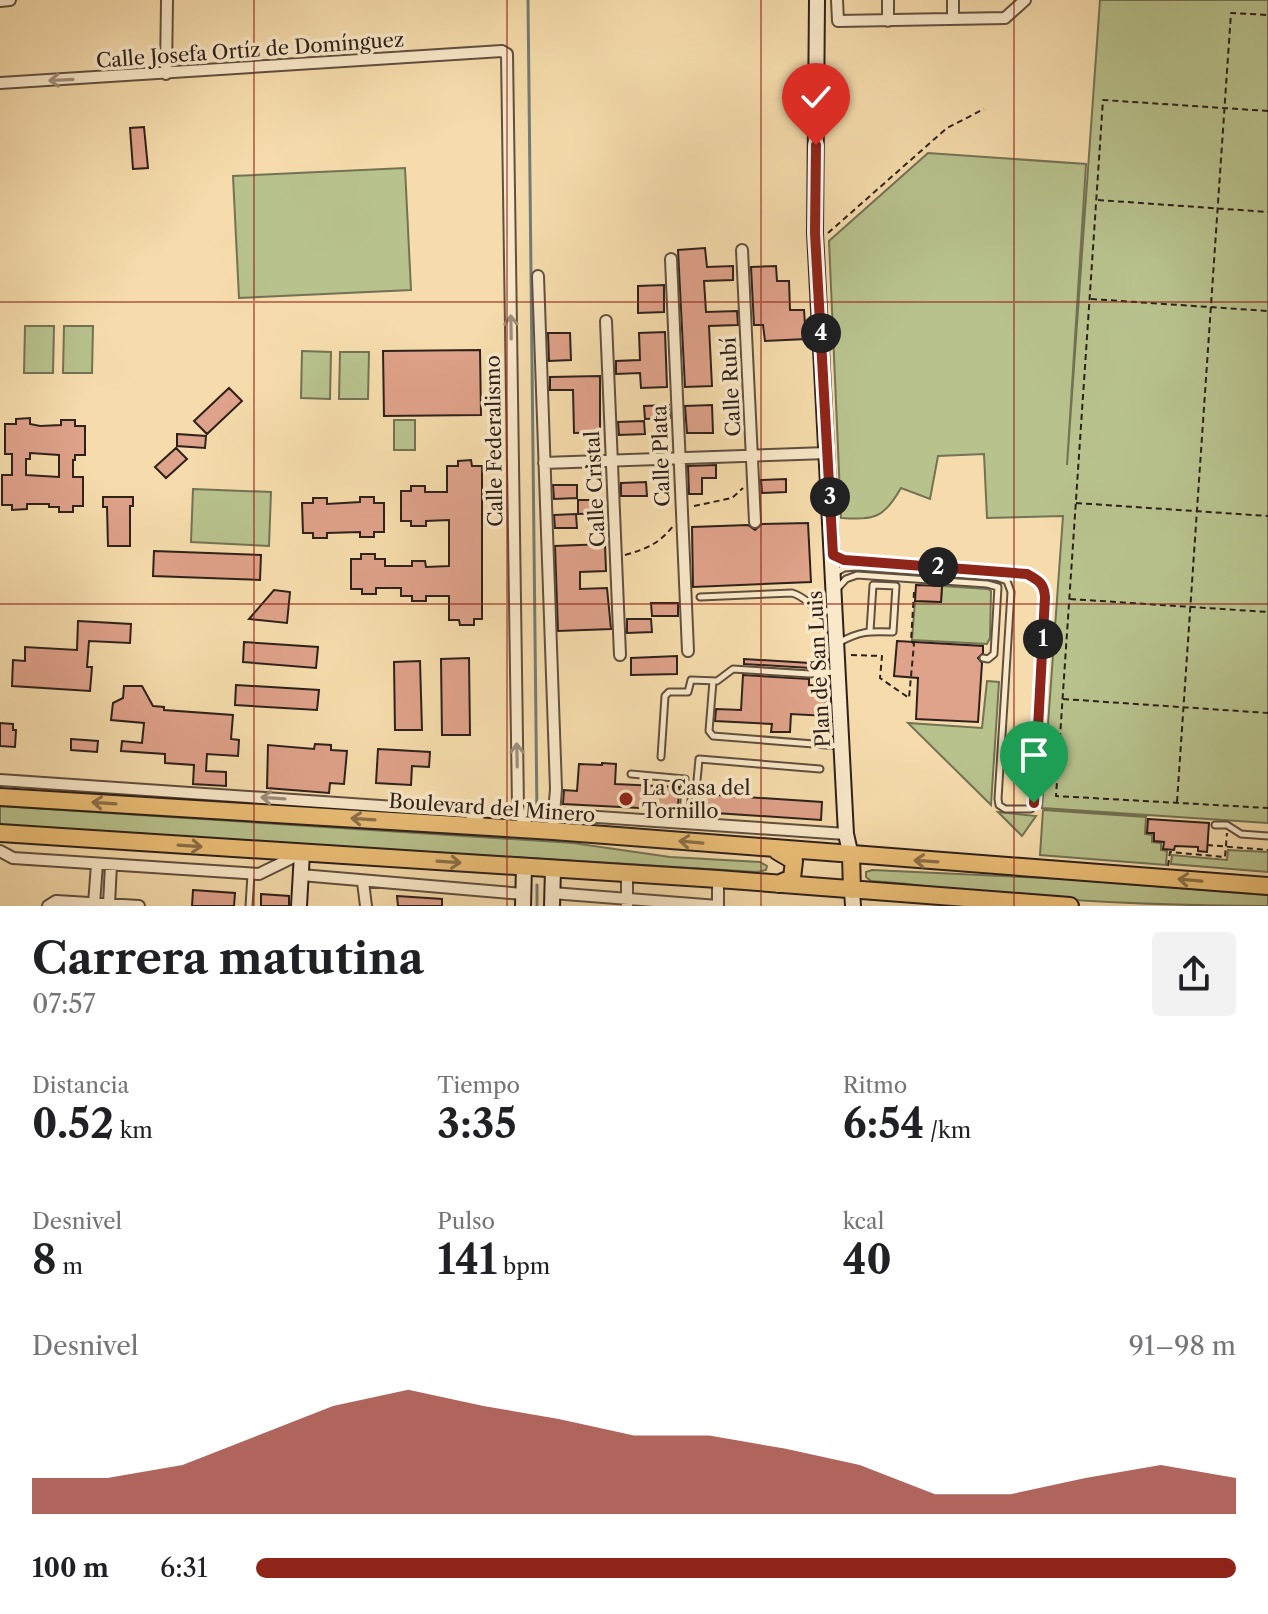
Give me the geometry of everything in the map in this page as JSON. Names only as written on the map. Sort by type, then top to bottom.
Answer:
[{"type":"main road","name":"Boulevard del Minero","points":[[0,797],[553,831],[1268,886]]},
{"type":"main road","points":[[0,833],[718,879],[776,884],[852,898],[1070,906]]},
{"type":"main road","points":[[768,849],[789,856],[794,861],[792,878],[776,884]]},
{"type":"main road","points":[[851,856],[852,898]]},
{"type":"street","points":[[0,1],[10,0]]},
{"type":"street","points":[[166,74],[167,0]]},
{"type":"street","name":"Plan de San Luis","points":[[817,0],[815,233],[846,834],[851,856]]},
{"type":"street","points":[[837,0],[838,21],[1005,18],[1021,2]]},
{"type":"street","points":[[888,0],[888,21]]},
{"type":"street","points":[[953,0],[953,19]]},
{"type":"street","name":"Calle Josefa Ortíz de Domínguez","points":[[0,83],[502,51]]},
{"type":"street","name":"Calle Federalismo","points":[[502,51],[507,54],[518,807],[520,816],[531,830]]},
{"type":"street","name":"Calle Rubí","points":[[742,250],[755,522]]},
{"type":"street","name":"Calle Plata","points":[[671,259],[688,651]]},
{"type":"street","points":[[538,276],[556,789],[553,831]]},
{"type":"street","name":"Calle Cristal","points":[[606,321],[620,655]]},
{"type":"street","points":[[544,463],[827,453]]},
{"type":"street","points":[[0,780],[468,812],[486,827]]},
{"type":"street","points":[[554,814],[846,834]]},
{"type":"street","points":[[0,851],[13,858],[259,874],[302,853]]},
{"type":"street","points":[[299,906],[302,853]]},
{"type":"street","points":[[94,904],[97,864]]},
{"type":"street","points":[[109,904],[111,865]]},
{"type":"street","points":[[301,875],[523,900],[524,867]]},
{"type":"street","points":[[553,869],[552,900],[718,906],[718,879]]},
{"type":"street","points":[[627,873],[627,902]]},
{"type":"street","points":[[363,882],[366,906]]},
{"type":"street","points":[[48,906],[56,901],[139,906]]},
{"type":"lane","points":[[833,555],[844,560],[1027,574],[1039,580],[1045,597],[1034,803],[1031,809],[1005,809],[999,805],[998,799],[1011,592],[1007,581],[996,577],[857,567],[844,568],[834,574]]},
{"type":"lane","points":[[835,590],[846,579],[857,575],[998,587],[994,654],[988,659],[983,658]]},
{"type":"lane","points":[[838,648],[861,631],[893,632],[896,586],[873,585],[870,631]]},
{"type":"lane","points":[[700,597],[792,593],[817,610],[836,611]]},
{"type":"lane","points":[[661,757],[667,694],[688,692],[691,680],[719,680],[733,669],[810,674],[839,672]]},
{"type":"lane","points":[[713,681],[709,731],[713,736],[842,746]]},
{"type":"lane","points":[[688,823],[699,759],[820,769]]},
{"type":"lane","points":[[631,774],[685,779],[688,823]]},
{"type":"lane","points":[[1215,825],[1227,825],[1241,834],[1268,836]]},
{"type":"lane","points":[[249,906],[252,873]]},
{"type":"path","points":[[1177,803],[1231,13],[1268,15]]},
{"type":"path","points":[[1268,111],[1103,100],[1056,796],[1268,808]]},
{"type":"path","points":[[815,233],[829,233],[947,128],[984,109]]},
{"type":"path","points":[[1096,200],[1268,212]]},
{"type":"path","points":[[1089,299],[1268,311]]},
{"type":"path","points":[[1075,503],[1268,516]]},
{"type":"path","points":[[838,648],[882,656],[880,678],[909,698],[914,644],[911,641],[914,592]]},
{"type":"path","points":[[1068,599],[1268,612]]},
{"type":"path","points":[[1062,699],[1268,713]]},
{"type":"path","points":[[1168,866],[1170,852],[1225,857],[1227,832]]},
{"type":"path","points":[[1207,845],[1268,850]]},
{"type":"green space","points":[[1100,0],[1268,0],[1268,823],[1042,808],[1063,516],[987,518],[984,454],[938,456],[930,499],[901,488],[889,506],[877,515],[841,518],[829,241],[928,153],[1086,164],[1067,465]]},
{"type":"green space","points":[[405,168],[411,290],[239,298],[233,176]]},
{"type":"green space","points":[[25,326],[54,326],[53,373],[24,373]]},
{"type":"green space","points":[[64,326],[93,326],[92,373],[63,373]]},
{"type":"green space","points":[[302,351],[331,352],[330,399],[301,398]]},
{"type":"green space","points":[[340,352],[369,352],[368,399],[339,399]]},
{"type":"green space","points":[[394,420],[415,420],[415,450],[394,450]]},
{"type":"green space","points":[[193,489],[271,492],[269,546],[191,542]]},
{"type":"green space","points":[[942,586],[991,591],[990,638],[987,644],[912,640],[915,601],[941,602]]},
{"type":"green space","points":[[987,681],[999,682],[991,805],[908,723],[982,728]]},
{"type":"green space","points":[[0,806],[573,843],[670,857],[760,862],[767,866],[766,870],[757,872],[0,826]]},
{"type":"green space","points":[[1043,810],[1146,817],[1145,834],[1152,835],[1152,842],[1161,843],[1161,850],[1167,851],[1166,865],[1040,855]]},
{"type":"green space","points":[[998,812],[1036,816],[1022,836]]},
{"type":"green space","points":[[1228,850],[1268,852],[1268,872],[1171,864],[1172,855],[1227,860]]},
{"type":"green space","points":[[866,872],[1066,879],[1268,895],[1268,906],[1134,903],[999,895],[871,881],[866,877]]},
{"type":"building","points":[[144,127],[148,168],[133,169],[130,128]]},
{"type":"building","points":[[705,248],[707,267],[733,266],[733,280],[704,281],[706,312],[737,311],[738,325],[709,326],[712,386],[685,387],[678,250]]},
{"type":"building","points":[[776,266],[777,281],[789,281],[790,310],[804,310],[806,339],[765,341],[763,325],[754,325],[751,267]]},
{"type":"building","points":[[664,285],[664,312],[638,313],[638,286]]},
{"type":"building","points":[[665,332],[667,387],[641,388],[640,373],[616,374],[616,361],[640,360],[639,333]]},
{"type":"building","points":[[548,333],[570,333],[571,360],[549,361]]},
{"type":"building","points":[[480,350],[481,415],[384,416],[383,351]]},
{"type":"building","points":[[600,376],[600,432],[574,433],[573,390],[550,390],[550,377]]},
{"type":"building","points":[[229,388],[242,401],[207,434],[194,421]]},
{"type":"building","points":[[669,405],[670,418],[645,419],[644,406]]},
{"type":"building","points":[[712,405],[713,433],[687,433],[685,406]]},
{"type":"building","points":[[30,418],[30,424],[40,426],[61,425],[61,420],[75,420],[75,426],[85,426],[85,455],[75,455],[73,460],[73,477],[83,477],[83,506],[73,506],[73,512],[59,512],[59,507],[49,507],[49,504],[27,504],[27,509],[12,510],[12,505],[2,505],[2,475],[12,475],[12,454],[5,454],[5,424],[16,424],[16,419]],"holes":[[[30,453],[59,455],[59,477],[26,475],[26,459],[30,459]]]},
{"type":"building","points":[[644,421],[645,434],[619,435],[618,422]]},
{"type":"building","points":[[177,434],[206,436],[205,448],[177,446]]},
{"type":"building","points":[[176,448],[187,459],[166,478],[155,467]]},
{"type":"building","points":[[471,460],[472,466],[482,466],[482,619],[474,619],[474,625],[460,625],[459,620],[449,620],[449,596],[426,596],[426,601],[412,601],[412,596],[401,596],[401,588],[376,588],[376,594],[362,594],[362,589],[351,589],[351,559],[361,559],[361,554],[375,554],[375,559],[385,559],[385,566],[412,566],[412,561],[425,561],[426,567],[449,566],[449,520],[426,521],[426,526],[411,526],[411,521],[401,521],[401,491],[411,491],[411,486],[425,486],[425,492],[447,492],[447,466],[458,466],[458,461]]},
{"type":"building","points":[[716,465],[716,478],[702,478],[702,494],[689,494],[688,466]]},
{"type":"building","points":[[786,479],[786,492],[762,493],[761,480]]},
{"type":"building","points":[[646,482],[647,496],[621,496],[621,483]]},
{"type":"building","points":[[553,485],[577,485],[577,498],[554,499]]},
{"type":"building","points":[[103,497],[133,497],[133,506],[130,506],[130,546],[108,546],[107,507],[103,507]]},
{"type":"building","points":[[360,497],[374,497],[374,503],[384,503],[384,532],[374,532],[374,537],[360,537],[360,532],[327,533],[327,538],[313,538],[313,533],[303,533],[302,503],[313,503],[313,498],[327,498],[327,504],[360,502]]},
{"type":"building","points":[[578,500],[604,500],[604,513],[578,514]]},
{"type":"building","points":[[576,514],[577,528],[555,528],[554,515]]},
{"type":"building","points":[[808,523],[811,582],[693,587],[692,527],[748,525],[755,530],[762,524]]},
{"type":"building","points":[[605,544],[606,571],[580,572],[580,589],[607,588],[611,629],[558,631],[555,546]]},
{"type":"building","points":[[154,551],[261,555],[260,580],[153,576]]},
{"type":"building","points":[[916,585],[942,586],[941,602],[915,601]]},
{"type":"building","points":[[274,590],[290,592],[287,623],[249,619]]},
{"type":"building","points":[[651,603],[678,603],[678,616],[652,616]]},
{"type":"building","points":[[627,619],[651,619],[652,632],[627,633]]},
{"type":"building","points":[[78,621],[131,624],[130,643],[89,641],[87,667],[92,667],[90,691],[12,686],[13,660],[25,661],[25,647],[77,650]]},
{"type":"building","points":[[897,641],[983,646],[983,653],[978,658],[982,663],[978,722],[916,719],[918,678],[894,676]]},
{"type":"building","points":[[244,642],[318,647],[316,668],[243,662]]},
{"type":"building","points":[[677,656],[677,674],[631,675],[631,658]]},
{"type":"building","points":[[469,658],[470,735],[442,735],[441,659]]},
{"type":"building","points":[[744,659],[810,663],[810,668],[744,664]]},
{"type":"building","points":[[420,661],[422,730],[395,730],[394,662]]},
{"type":"building","points":[[743,675],[809,679],[809,685],[824,686],[827,716],[791,714],[790,732],[771,732],[772,724],[715,721],[716,709],[741,710]]},
{"type":"building","points":[[236,685],[319,690],[317,710],[235,705]]},
{"type":"building","points":[[124,686],[142,686],[153,706],[164,707],[164,710],[233,715],[231,739],[239,740],[238,756],[207,754],[206,771],[226,772],[226,786],[193,784],[194,765],[165,763],[165,754],[121,751],[122,741],[142,743],[144,723],[111,720],[113,703],[123,698]]},
{"type":"building","points":[[0,723],[13,724],[13,730],[16,730],[15,747],[0,746]]},
{"type":"building","points":[[71,739],[98,741],[97,752],[71,750]]},
{"type":"building","points":[[315,744],[331,745],[331,750],[347,751],[344,784],[330,783],[329,793],[267,788],[268,745],[314,749]]},
{"type":"building","points":[[378,749],[430,752],[429,767],[412,766],[411,785],[376,783]]},
{"type":"building","points":[[579,764],[616,764],[615,784],[679,787],[678,810],[563,804],[564,790],[577,791]]},
{"type":"building","points":[[701,794],[822,802],[821,820],[700,812]]},
{"type":"building","points":[[1148,819],[1209,823],[1207,852],[1198,851],[1198,847],[1163,849],[1164,842],[1154,841],[1154,833],[1147,833]]},
{"type":"building","points":[[193,890],[235,893],[234,906],[192,906]]},
{"type":"building","points":[[261,894],[289,896],[289,906],[261,906]]},
{"type":"building","points":[[397,896],[442,899],[442,906],[398,906]]},
{"type":"waterway","points":[[528,0],[537,816]]},
{"type":"waterway","points":[[537,885],[537,906]]},
{"type":"place","name":"La Casa del Tornillo","points":[[626,799]]},
{"type":"route","points":[[816,145],[815,233],[833,555],[844,560],[996,570],[1027,574],[1039,580],[1045,597],[1034,803]]}]
